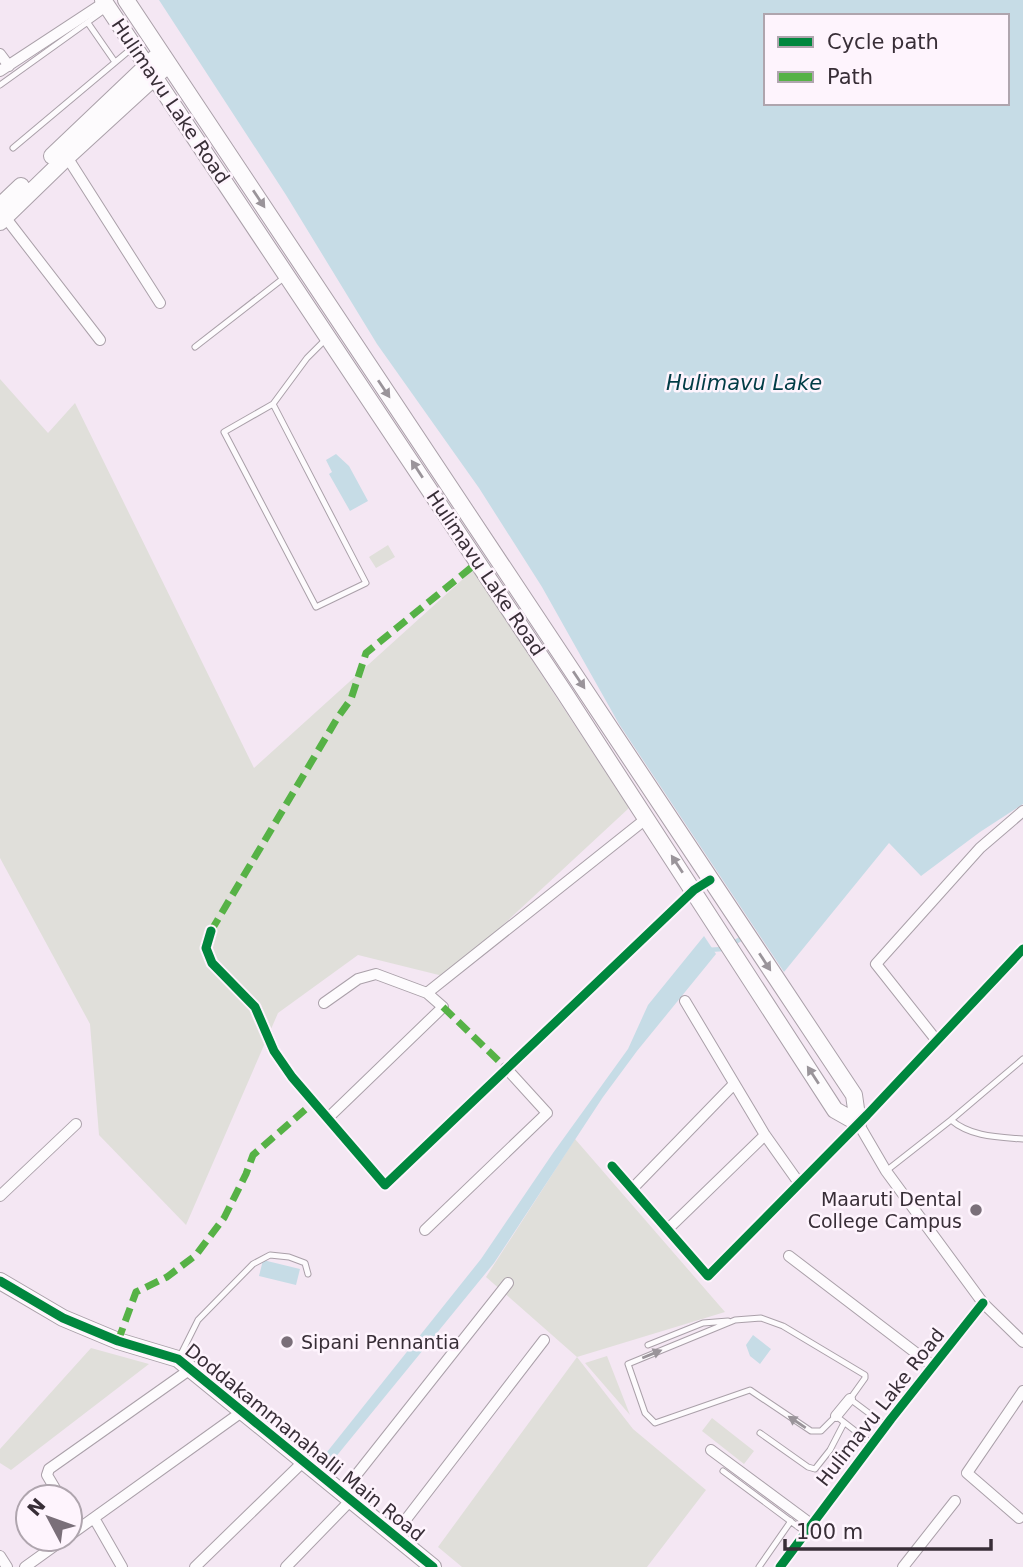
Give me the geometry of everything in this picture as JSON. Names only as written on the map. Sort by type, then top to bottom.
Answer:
[{"type":"main road","name":"Hulimavu Lake Road","points":[[125,0],[854,1095],[858,1123]]},
{"type":"main road","name":"Hulimavu Lake Road","points":[[106,3],[647,818],[835,1110],[858,1123]]},
{"type":"main road","points":[[2,215],[165,58]]},
{"type":"main road","points":[[2,215],[67,156],[151,70]]},
{"type":"main road","name":"Doddakammanahalli Main Road","points":[[0,1281],[63,1318],[185,1363],[433,1567]]},
{"type":"street","points":[[0,54],[4,69],[106,3]]},
{"type":"street","points":[[67,156],[160,303]]},
{"type":"street","points":[[2,215],[100,340]]},
{"type":"street","points":[[937,1041],[876,964],[980,848],[1023,811]]},
{"type":"street","points":[[427,993],[647,818]]},
{"type":"street","points":[[211,931],[206,948],[212,963],[255,1007],[274,1051],[292,1077],[385,1185],[694,890],[710,880]]},
{"type":"street","points":[[612,1166],[708,1276],[1023,949]]},
{"type":"street","points":[[324,1003],[367,975],[376,974],[427,993],[443,1007],[328,1118]]},
{"type":"street","points":[[685,1001],[765,1135],[799,1182]]},
{"type":"street","points":[[425,1230],[547,1114],[506,1068]]},
{"type":"street","points":[[633,1188],[734,1084]]},
{"type":"street","name":"Hulimavu Lake Road","points":[[858,1123],[886,1171],[983,1303],[1023,1342]]},
{"type":"street","points":[[0,1196],[76,1124]]},
{"type":"street","points":[[668,1229],[765,1135]]},
{"type":"street","points":[[789,1256],[933,1366]]},
{"type":"street","points":[[286,1567],[347,1496],[508,1283]]},
{"type":"street","name":"Hulimavu Lake Road","points":[[780,1567],[983,1303]]},
{"type":"street","points":[[394,1535],[544,1340]]},
{"type":"street","points":[[52,1483],[47,1475],[54,1464],[185,1363]]},
{"type":"street","points":[[1019,1518],[967,1473],[1023,1391]]},
{"type":"street","points":[[840,1420],[850,1399]]},
{"type":"street","points":[[84,1525],[243,1411]]},
{"type":"street","points":[[711,1450],[808,1528]]},
{"type":"street","points":[[195,1567],[304,1460]]},
{"type":"street","points":[[903,1567],[955,1501]]},
{"type":"street","points":[[94,1518],[122,1567]]},
{"type":"street","points":[[25,1567],[44,1553]]},
{"type":"street","points":[[0,1556],[7,1567]]},
{"type":"lane","points":[[0,85],[88,23],[106,3]]},
{"type":"lane","points":[[88,23],[115,62]]},
{"type":"lane","points":[[13,148],[134,46]]},
{"type":"lane","points":[[195,347],[288,275]]},
{"type":"lane","points":[[273,404],[366,583],[316,607],[224,432],[273,404],[307,358],[329,337]]},
{"type":"lane","points":[[886,1171],[1023,1059]]},
{"type":"lane","points":[[951,1120],[959,1127],[988,1136],[1023,1139]]},
{"type":"lane","points":[[185,1363],[198,1321],[253,1264],[270,1255],[289,1257],[305,1263],[308,1274]]},
{"type":"lane","points":[[735,1320],[628,1364],[648,1417],[655,1423],[750,1390],[811,1431],[821,1431],[840,1420]]},
{"type":"lane","points":[[648,1345],[703,1323],[768,1320],[864,1375],[865,1378],[850,1399],[886,1426]]},
{"type":"lane","points":[[760,1433],[808,1467],[815,1469],[831,1450],[840,1420]]},
{"type":"lane","points":[[840,1420],[872,1444]]},
{"type":"lane","points":[[723,1471],[791,1521],[808,1528]]},
{"type":"lane","points":[[759,1567],[791,1521]]},
{"type":"shaded area","points":[[0,379],[48,433],[75,403],[254,768],[473,570],[629,808],[447,977],[358,955],[278,1013],[186,1225],[99,1135],[90,1024],[0,858]]},
{"type":"shaded area","points":[[388,545],[395,557],[376,568],[369,557]]},
{"type":"shaded area","points":[[575,1139],[725,1312],[577,1357],[486,1277]]},
{"type":"shaded area","points":[[91,1348],[149,1364],[11,1470],[0,1463],[0,1449]]},
{"type":"shaded area","points":[[607,1356],[630,1415],[585,1363]]},
{"type":"shaded area","points":[[577,1357],[633,1429],[706,1490],[647,1567],[462,1567],[438,1547]]},
{"type":"shaded area","points":[[712,1418],[754,1451],[744,1464],[702,1431]]},
{"type":"water","name":"Hulimavu Lake","points":[[159,0],[1023,0],[1023,804],[921,876],[889,843],[784,972],[619,724],[542,587],[479,488],[377,344],[286,195]]},
{"type":"water","points":[[336,454],[349,466],[368,501],[350,511],[329,474],[332,472],[326,460]]},
{"type":"water","points":[[704,936],[716,954],[603,1097],[494,1263],[330,1464],[323,1457],[481,1259],[628,1049],[648,1005]]},
{"type":"water","points":[[263,1260],[300,1269],[296,1285],[259,1276]]},
{"type":"water","points":[[753,1335],[771,1349],[760,1364],[750,1356],[746,1345]]},
{"type":"waterway","points":[[707,950],[723,949],[744,937]]},
{"type":"marked path","points":[[211,931],[351,699],[366,653],[478,562]]},
{"type":"marked path","points":[[443,1007],[506,1068]]},
{"type":"marked path","points":[[118,1341],[136,1292],[167,1277],[196,1255],[224,1218],[253,1155],[314,1102]]},
{"type":"cycle path","points":[[211,931],[206,948],[212,963],[255,1007],[274,1051],[292,1077],[385,1185],[694,890],[710,880]]},
{"type":"cycle path","points":[[612,1166],[708,1276],[867,1115],[1023,949]]},
{"type":"cycle path","points":[[0,1281],[63,1318],[118,1341],[178,1359],[433,1567]]},
{"type":"cycle path","points":[[780,1567],[891,1419],[983,1303]]},
{"type":"place","name":"Maaruti Dental College Campus","points":[[976,1210]]},
{"type":"place","name":"Sipani Pennantia","points":[[287,1342]]}]
